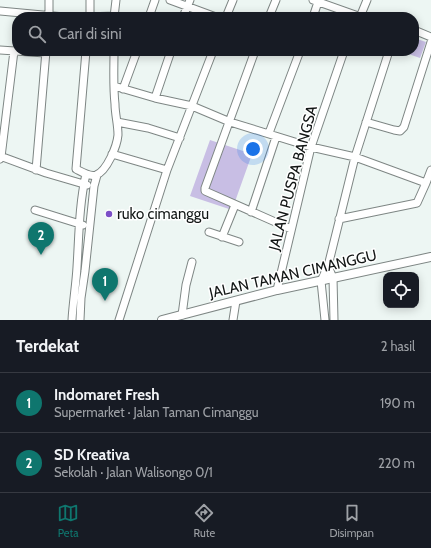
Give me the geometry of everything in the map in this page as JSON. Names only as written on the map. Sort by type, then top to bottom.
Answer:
[{"type":"street","points":[[49,0],[50,12]]},
{"type":"street","points":[[89,12],[90,0]]},
{"type":"street","points":[[114,12],[116,0]]},
{"type":"street","points":[[151,12],[155,0]]},
{"type":"street","points":[[170,0],[188,3],[206,12]]},
{"type":"street","points":[[228,12],[233,0]]},
{"type":"street","points":[[271,12],[276,0]]},
{"type":"street","points":[[362,12],[367,0]]},
{"type":"street","points":[[314,12],[316,1],[346,12]]},
{"type":"street","points":[[0,11],[12,12]]},
{"type":"street","points":[[419,32],[431,37]]},
{"type":"street","points":[[366,122],[400,131],[404,127],[431,42]]},
{"type":"street","points":[[0,50],[12,51]]},
{"type":"street","points":[[13,56],[0,158],[36,170],[94,186]]},
{"type":"street","points":[[36,170],[46,56]]},
{"type":"street","points":[[73,181],[76,169],[86,56]]},
{"type":"street","points":[[80,320],[80,298],[85,270],[94,186],[97,174],[107,164],[118,136],[114,105],[114,56]]},
{"type":"street","points":[[123,89],[135,56]]},
{"type":"street","points":[[155,98],[169,56]]},
{"type":"street","points":[[120,320],[167,170],[211,56]]},
{"type":"street","points":[[253,56],[205,188],[206,192],[291,229]]},
{"type":"street","points":[[269,133],[298,56]]},
{"type":"street","name":"JALAN PUSPA BANGSA","points":[[277,290],[311,147],[342,56]]},
{"type":"street","points":[[325,320],[321,281],[328,266],[355,157],[387,56]]},
{"type":"street","points":[[114,86],[155,98],[192,106],[230,122],[269,133],[276,137],[355,157],[426,184]]},
{"type":"street","points":[[117,122],[148,128],[180,138]]},
{"type":"street","points":[[251,212],[276,137]]},
{"type":"street","points":[[112,154],[167,170]]},
{"type":"street","points":[[76,169],[86,174],[97,174]]},
{"type":"street","points":[[339,219],[417,203],[431,170]]},
{"type":"street","points":[[72,320],[73,296],[77,270],[79,224],[86,174]]},
{"type":"street","points":[[222,237],[235,205]]},
{"type":"street","points":[[35,210],[89,227]]},
{"type":"street","points":[[209,232],[239,242]]},
{"type":"street","name":"JALAN TAMAN CIMANGGU","points":[[162,320],[277,290],[431,257]]},
{"type":"street","points":[[182,315],[186,285],[192,262]]},
{"type":"street","points":[[328,266],[333,278],[334,320]]},
{"type":"street","points":[[77,270],[85,270]]},
{"type":"street","points":[[233,320],[236,301]]},
{"type":"shaded area","points":[[419,40],[426,42],[420,58],[414,56],[419,56]]},
{"type":"shaded area","points":[[210,140],[252,154],[232,210],[190,196]]},
{"type":"place","name":"ruko cimanggu","points":[[109,214]]},
{"type":"place","name":"SD Kreativa","points":[[41,255]]},
{"type":"place","name":"Indomaret Fresh","points":[[105,301]]}]
